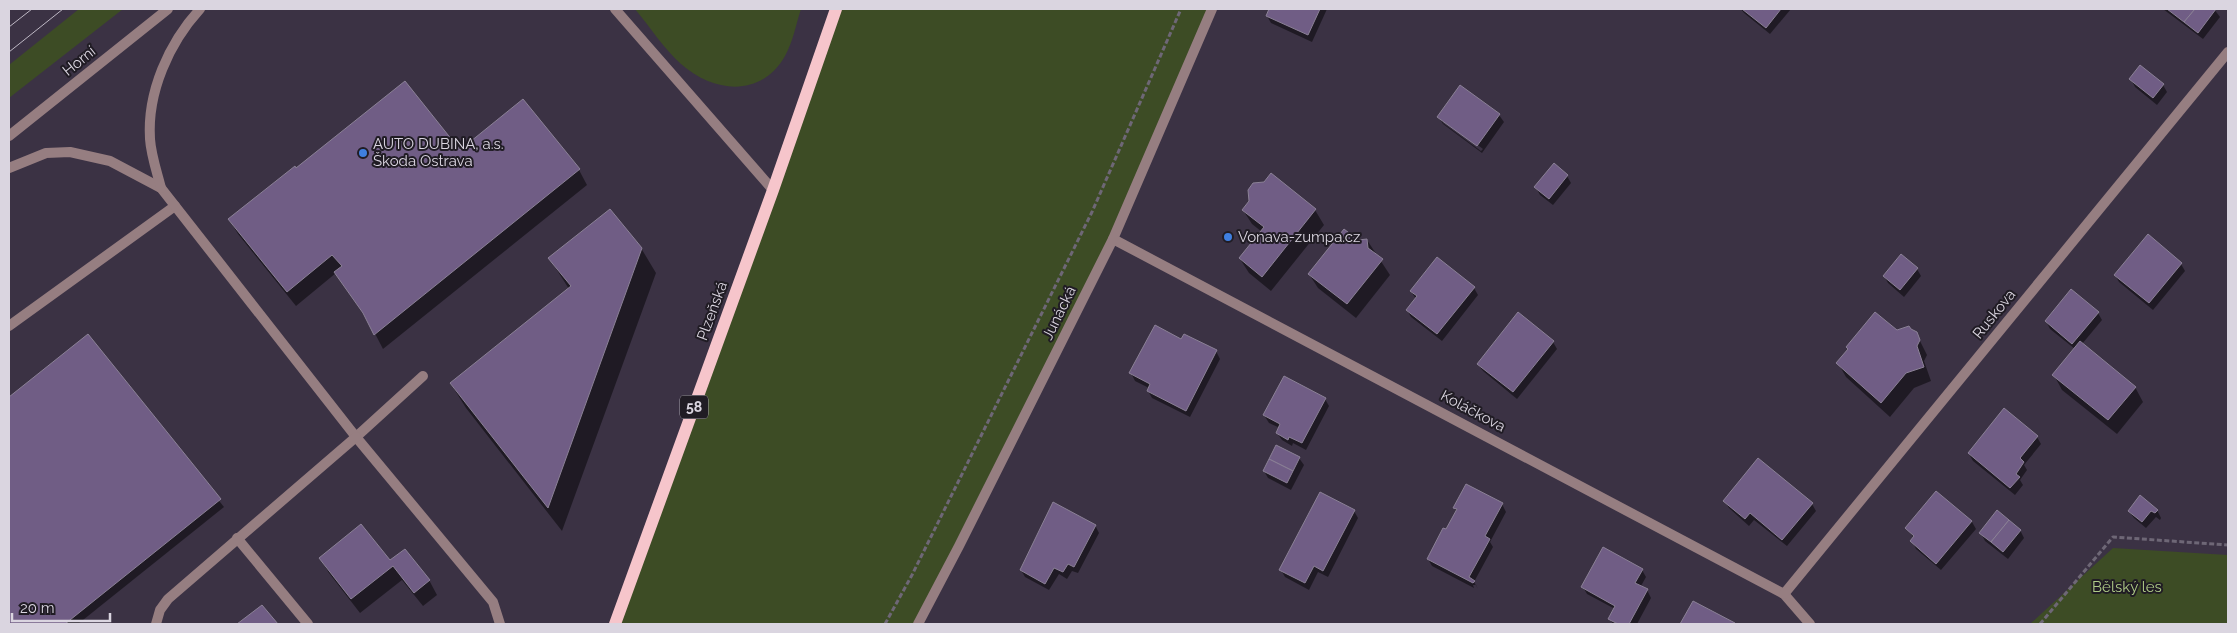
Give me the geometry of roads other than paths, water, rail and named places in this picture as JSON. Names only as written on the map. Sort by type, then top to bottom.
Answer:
[{"type":"main road","name":"Plzeňská","points":[[615,624],[773,190],[836,9]]},
{"type":"street","name":"Horní","points":[[9,136],[168,9]]},
{"type":"street","points":[[161,188],[150,141],[150,116],[155,91],[174,45],[200,9]]},
{"type":"street","points":[[615,9],[773,190]]},
{"type":"street","name":"Junácká","points":[[918,624],[1113,238],[1212,9]]},
{"type":"street","name":"Ruskova","points":[[1784,594],[2228,52]]},
{"type":"street","points":[[9,168],[46,153],[70,152],[110,161],[161,188],[356,437],[492,602],[500,624]]},
{"type":"street","points":[[9,326],[175,206]]},
{"type":"street","name":"Koláčkova","points":[[1113,238],[1784,594],[1810,624]]},
{"type":"street","points":[[156,624],[160,610],[168,599],[356,437],[423,376]]},
{"type":"street","points":[[237,538],[308,624]]},
{"type":"tram line","points":[[9,27],[32,9]]},
{"type":"tram line","points":[[9,52],[63,9]]},
{"type":"place","name":"AUTO DUBINA, a.s. Škoda Ostrava","points":[[363,153]]},
{"type":"place","name":"Vonava-zumpa.cz","points":[[1228,237]]},
{"type":"park label","name":"Bělský les","points":[[2127,587]]}]
